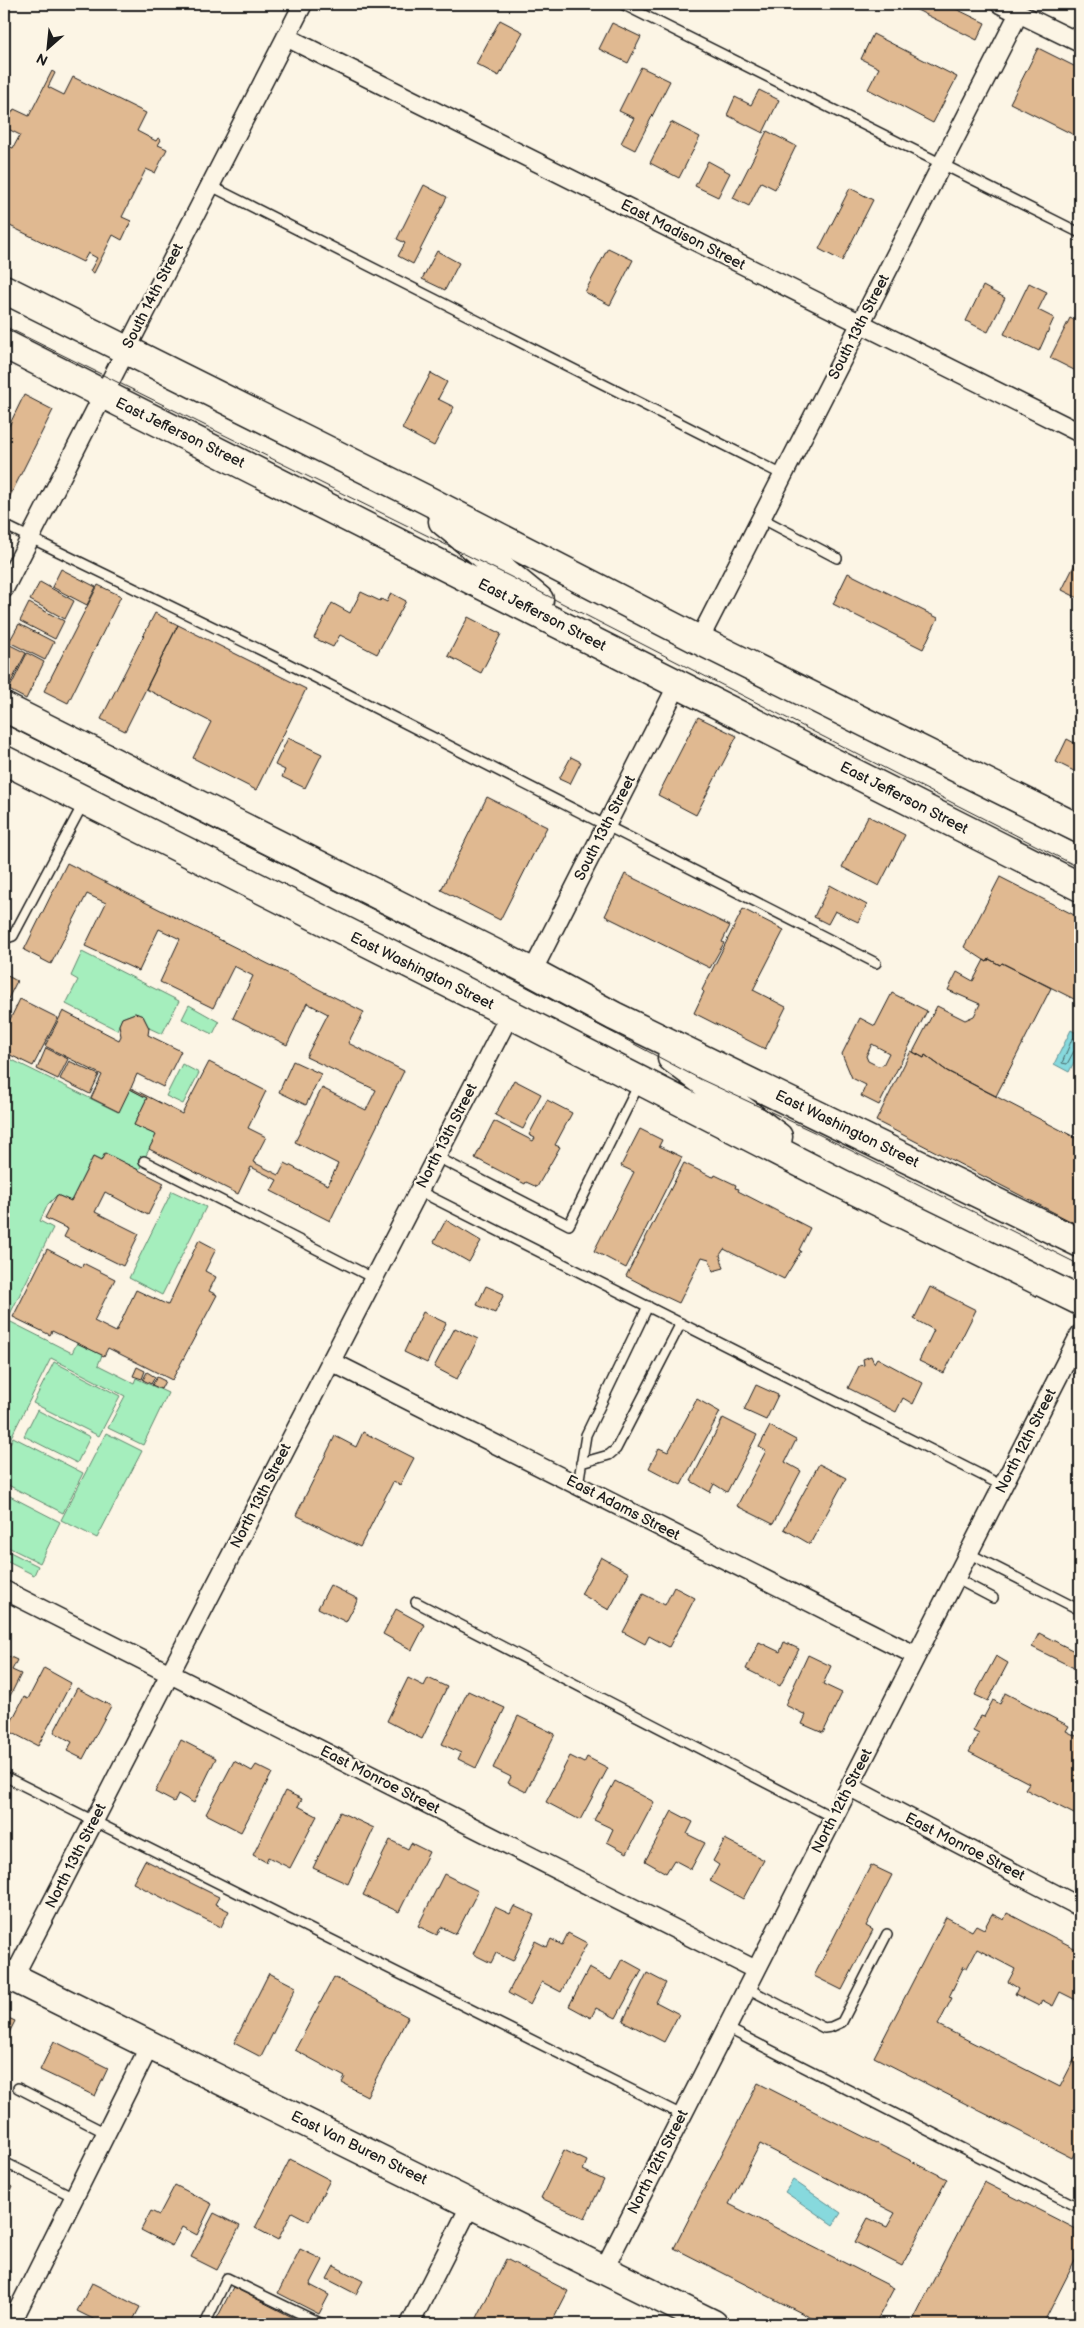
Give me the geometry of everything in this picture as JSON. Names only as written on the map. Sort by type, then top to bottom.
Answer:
[{"type":"main road","points":[[4,289],[402,488],[699,640],[1080,829]]},
{"type":"main road","name":"East Jefferson Street","points":[[4,344],[1080,887]]},
{"type":"main road","points":[[402,488],[583,636]]},
{"type":"main road","name":"East Washington Street","points":[[4,707],[532,972],[614,1016],[1080,1243]]},
{"type":"main road","name":"East Washington Street","points":[[4,760],[510,1014],[840,1183],[1080,1300]]},
{"type":"main road","name":"East Washington Street","points":[[614,1016],[840,1183]]},
{"type":"main road","name":"East Van Buren Street","points":[[8,1976],[713,2324]]},
{"type":"street","name":"South 14th Street","points":[[4,589],[303,4]]},
{"type":"street","points":[[1000,4],[1022,9],[1080,42]]},
{"type":"street","name":"South 13th Street","points":[[699,640],[1022,9]]},
{"type":"street","name":"East Madison Street","points":[[286,37],[1080,433]]},
{"type":"street","name":"South 13th Street","points":[[532,972],[678,684]]},
{"type":"street","name":"North 13th Street","points":[[8,1976],[93,1822],[510,1014]]},
{"type":"street","name":"North 12th Street","points":[[604,2269],[1080,1334]]},
{"type":"street","name":"East Adams Street","points":[[330,1361],[915,1655]]},
{"type":"street","name":"East Monroe Street","points":[[4,1590],[756,1970]]},
{"type":"street","name":"East Monroe Street","points":[[850,1787],[1080,1907]]},
{"type":"street","points":[[11,2324],[150,2045]]},
{"type":"street","points":[[410,2324],[471,2204]]},
{"type":"lane","points":[[622,4],[1080,233]]},
{"type":"lane","points":[[210,185],[783,476]]},
{"type":"lane","points":[[762,518],[837,558]]},
{"type":"lane","points":[[4,526],[273,656],[876,963]]},
{"type":"lane","points":[[4,938],[13,936],[84,801]]},
{"type":"lane","points":[[437,1157],[569,1225],[640,1081]]},
{"type":"lane","points":[[144,1161],[373,1278]]},
{"type":"lane","points":[[419,1191],[1003,1486]]},
{"type":"lane","points":[[578,1485],[586,1435],[648,1306]]},
{"type":"lane","points":[[581,1463],[610,1455],[616,1449],[681,1323]]},
{"type":"lane","points":[[968,1553],[1080,1610]]},
{"type":"lane","points":[[955,1578],[993,1598]]},
{"type":"lane","points":[[416,1602],[834,1818]]},
{"type":"lane","points":[[4,1776],[682,2115]]},
{"type":"lane","points":[[747,1988],[824,2028],[831,2027],[842,2022],[887,1934]]},
{"type":"lane","points":[[726,2028],[1080,2208]]},
{"type":"lane","points":[[18,2088],[106,2133]]},
{"type":"lane","points":[[4,2162],[74,2196]]},
{"type":"lane","points":[[205,2324],[227,2278],[322,2324]]},
{"type":"green space","points":[[82,952],[179,1001],[162,1034],[149,1028],[143,1016],[135,1013],[122,1018],[117,1030],[66,1004],[78,980],[71,976]]},
{"type":"green space","points":[[189,1005],[219,1022],[213,1034],[182,1019]]},
{"type":"green space","points":[[4,1056],[118,1112],[130,1089],[147,1098],[134,1125],[156,1135],[139,1170],[105,1154],[101,1161],[93,1157],[71,1201],[57,1195],[48,1204],[40,1221],[53,1228],[7,1320],[72,1353],[77,1343],[102,1355],[98,1365],[134,1383],[136,1378],[168,1393],[143,1445],[108,1428],[125,1396],[51,1358],[4,1451]]},
{"type":"green space","points":[[182,1064],[199,1073],[183,1104],[166,1096]]},
{"type":"green space","points":[[172,1191],[206,1207],[162,1295],[129,1278]]},
{"type":"green space","points":[[54,1362],[120,1396],[99,1436],[33,1403]]},
{"type":"green space","points":[[37,1410],[90,1437],[77,1463],[24,1436]]},
{"type":"green space","points":[[106,1433],[142,1451],[97,1538],[61,1520]]},
{"type":"green space","points":[[13,1437],[83,1473],[63,1513],[4,1483],[4,1456]]},
{"type":"green space","points":[[4,1493],[60,1522],[40,1563],[4,1545]]},
{"type":"green space","points":[[4,1549],[38,1566],[34,1575],[4,1560]]},
{"type":"water","points":[[1071,1030],[1080,1035],[1080,1050],[1069,1072],[1054,1064]]},
{"type":"water","points":[[793,2180],[841,2213],[833,2225],[785,2192]]},
{"type":"building","points":[[905,4],[946,4],[985,23],[977,40]]},
{"type":"building","points":[[500,20],[523,32],[499,76],[476,64]]},
{"type":"building","points":[[612,23],[641,37],[628,63],[599,49]]},
{"type":"building","points":[[873,34],[957,77],[933,123],[868,89],[879,68],[861,59]]},
{"type":"building","points":[[1038,48],[1080,69],[1080,138],[1010,103]]},
{"type":"building","points":[[641,67],[670,81],[635,150],[621,143],[634,118],[619,111]]},
{"type":"building","points":[[52,71],[55,73],[48,87],[64,95],[73,77],[146,113],[137,131],[156,141],[158,138],[161,140],[158,145],[167,149],[155,173],[146,169],[122,217],[131,221],[122,240],[113,235],[94,273],[90,271],[97,258],[88,253],[83,262],[8,225],[6,229],[4,228],[4,148],[7,150],[8,146],[13,148],[20,135],[4,127],[14,109],[29,116]]},
{"type":"building","points":[[759,90],[779,100],[763,133],[727,115],[735,97],[751,105]]},
{"type":"building","points":[[671,122],[700,137],[679,178],[650,163]]},
{"type":"building","points":[[767,131],[796,146],[775,189],[761,182],[749,206],[733,198]]},
{"type":"building","points":[[708,161],[730,173],[718,197],[695,186]]},
{"type":"building","points":[[424,185],[447,197],[413,264],[398,256],[405,243],[397,239]]},
{"type":"building","points":[[850,188],[873,200],[842,261],[819,249]]},
{"type":"building","points":[[608,248],[633,260],[610,305],[585,292]]},
{"type":"building","points":[[437,251],[459,263],[445,290],[422,279]]},
{"type":"building","points":[[1029,283],[1047,292],[1038,310],[1054,318],[1039,351],[1004,334]]},
{"type":"building","points":[[983,286],[1005,298],[988,332],[966,321]]},
{"type":"building","points":[[1070,318],[1080,323],[1080,373],[1050,358]]},
{"type":"building","points":[[431,373],[447,382],[438,399],[454,407],[434,446],[402,429]]},
{"type":"building","points":[[24,395],[53,410],[4,508],[4,436]]},
{"type":"building","points":[[1080,554],[1080,594],[1078,598],[1062,590]]},
{"type":"building","points":[[61,569],[96,587],[87,605],[52,587]]},
{"type":"building","points":[[848,573],[938,618],[923,649],[833,604]]},
{"type":"building","points":[[40,582],[74,601],[65,619],[30,600]]},
{"type":"building","points":[[98,585],[121,596],[68,703],[44,691]]},
{"type":"building","points":[[361,592],[380,601],[381,599],[387,602],[391,593],[406,601],[377,654],[340,635],[333,647],[314,638],[332,603],[350,613]]},
{"type":"building","points":[[29,603],[64,621],[55,639],[20,621]]},
{"type":"building","points":[[155,613],[178,625],[125,731],[101,719]]},
{"type":"building","points":[[468,617],[501,634],[481,673],[448,656]]},
{"type":"building","points":[[19,624],[54,642],[45,660],[9,642]]},
{"type":"building","points":[[178,625],[306,689],[256,790],[193,758],[211,722],[146,689]]},
{"type":"building","points":[[8,644],[26,653],[7,690],[4,688],[4,653]]},
{"type":"building","points":[[27,653],[44,662],[26,699],[9,690]]},
{"type":"building","points":[[698,717],[737,736],[696,815],[658,795]]},
{"type":"building","points":[[288,738],[322,754],[305,788],[282,777],[285,770],[275,765]]},
{"type":"building","points":[[1067,739],[1080,746],[1080,774],[1056,762]]},
{"type":"building","points":[[571,757],[581,762],[570,784],[559,779]]},
{"type":"building","points":[[487,797],[547,827],[500,920],[441,890]]},
{"type":"building","points":[[868,816],[905,835],[879,886],[842,867]]},
{"type":"building","points":[[67,863],[364,1012],[348,1043],[404,1071],[330,1221],[271,1191],[277,1180],[251,1167],[238,1194],[149,1149],[156,1135],[134,1125],[147,1098],[130,1089],[119,1112],[91,1098],[102,1075],[45,1046],[63,1011],[119,1040],[121,1036],[119,1025],[122,1018],[135,1013],[143,1016],[149,1028],[148,1035],[181,1051],[163,1087],[137,1074],[131,1088],[182,1114],[209,1062],[266,1091],[248,1128],[266,1137],[253,1162],[279,1175],[285,1163],[328,1185],[338,1164],[295,1142],[322,1088],[366,1110],[376,1090],[306,1057],[328,1014],[307,1003],[287,1045],[233,1018],[253,976],[234,966],[213,1008],[160,982],[180,939],[159,929],[139,971],[85,946],[106,903],[87,894],[51,964],[24,950]]},
{"type":"building","points":[[625,874],[730,926],[722,942],[724,943],[710,968],[605,916]]},
{"type":"building","points":[[1000,877],[1080,918],[1080,1002],[1002,963],[1000,965],[989,959],[987,962],[964,947]]},
{"type":"building","points":[[830,885],[867,905],[858,922],[835,911],[828,924],[814,917]]},
{"type":"building","points":[[743,909],[784,930],[753,990],[786,1007],[765,1049],[694,1013],[704,992],[702,990]]},
{"type":"building","points":[[989,959],[1000,965],[1002,963],[1051,988],[996,1096],[947,1071],[925,1055],[924,1058],[913,1052],[937,1006],[965,1020],[974,1016],[980,1004],[948,990],[957,972],[973,981],[984,960],[987,962]]},
{"type":"building","points":[[4,974],[17,981],[4,1007]]},
{"type":"building","points":[[892,993],[927,1011],[879,1105],[861,1096],[866,1085],[852,1078],[842,1054],[860,1018],[875,1026]],"holes":[[[872,1044],[889,1053],[883,1065],[878,1066],[868,1061],[866,1056]]]},
{"type":"building","points":[[20,999],[58,1018],[33,1066],[4,1052],[4,1032]]},
{"type":"building","points":[[46,1048],[68,1059],[58,1079],[37,1069]]},
{"type":"building","points":[[911,1051],[924,1058],[925,1055],[947,1071],[1080,1140],[1080,1226],[876,1121]]},
{"type":"building","points":[[69,1061],[99,1075],[90,1094],[60,1079]]},
{"type":"building","points":[[293,1061],[321,1074],[306,1105],[279,1092]]},
{"type":"building","points":[[514,1080],[541,1094],[523,1129],[495,1115]]},
{"type":"building","points":[[547,1100],[572,1113],[555,1145],[560,1147],[537,1187],[526,1182],[525,1184],[475,1158],[494,1121],[533,1141],[535,1138],[529,1135]]},
{"type":"building","points":[[640,1129],[662,1140],[659,1146],[682,1157],[626,1268],[594,1251],[634,1172],[621,1166]]},
{"type":"building","points":[[105,1153],[164,1183],[148,1215],[105,1192],[95,1212],[139,1234],[123,1266],[64,1237],[68,1229],[45,1218],[57,1195],[71,1201],[93,1157],[101,1161]]},
{"type":"building","points":[[684,1163],[710,1176],[714,1177],[715,1175],[736,1185],[735,1188],[739,1189],[738,1191],[810,1228],[799,1250],[801,1251],[784,1279],[724,1249],[720,1255],[724,1268],[713,1271],[709,1259],[702,1257],[679,1303],[626,1276]]},
{"type":"building","points":[[446,1220],[481,1241],[469,1262],[434,1242]]},
{"type":"building","points":[[199,1240],[216,1249],[205,1271],[216,1277],[209,1291],[217,1295],[172,1380],[108,1348],[104,1356],[52,1331],[50,1335],[13,1317],[47,1249],[82,1267],[83,1263],[115,1279],[94,1321],[116,1332],[136,1290],[168,1305]]},
{"type":"building","points":[[486,1286],[504,1294],[495,1313],[477,1305]]},
{"type":"building","points":[[930,1287],[976,1310],[944,1373],[919,1361],[934,1330],[914,1319]]},
{"type":"building","points":[[423,1312],[446,1323],[427,1363],[404,1352]]},
{"type":"building","points":[[455,1328],[478,1339],[457,1379],[434,1367]]},
{"type":"building","points":[[871,1356],[874,1363],[877,1358],[923,1383],[913,1404],[903,1398],[896,1412],[848,1388],[859,1366],[864,1365],[863,1359]]},
{"type":"building","points":[[137,1367],[145,1371],[142,1379],[133,1376]]},
{"type":"building","points":[[147,1372],[155,1377],[151,1384],[143,1380]]},
{"type":"building","points":[[157,1377],[165,1381],[161,1389],[152,1385]]},
{"type":"building","points":[[756,1385],[778,1395],[766,1420],[744,1410]]},
{"type":"building","points":[[697,1399],[720,1412],[681,1485],[649,1468],[659,1448],[668,1452]]},
{"type":"building","points":[[723,1418],[757,1435],[727,1492],[714,1484],[710,1492],[691,1481]]},
{"type":"building","points":[[770,1426],[796,1440],[785,1462],[801,1471],[773,1524],[737,1506],[766,1451],[759,1447]]},
{"type":"building","points":[[363,1432],[414,1458],[400,1485],[393,1482],[360,1547],[296,1515],[335,1436],[356,1447]]},
{"type":"building","points":[[819,1464],[846,1478],[810,1544],[784,1529]]},
{"type":"building","points":[[601,1557],[629,1573],[609,1610],[581,1594]]},
{"type":"building","points":[[330,1585],[358,1599],[346,1622],[318,1608]]},
{"type":"building","points":[[674,1587],[695,1598],[669,1647],[649,1636],[645,1644],[623,1632],[643,1594],[665,1605]]},
{"type":"building","points":[[396,1609],[425,1625],[412,1650],[383,1634]]},
{"type":"building","points":[[1039,1633],[1080,1654],[1080,1671],[1032,1647]]},
{"type":"building","points":[[759,1642],[780,1652],[784,1642],[799,1649],[780,1686],[746,1669]]},
{"type":"building","points":[[4,1654],[17,1660],[12,1670],[21,1674],[5,1706]]},
{"type":"building","points":[[808,1655],[831,1666],[823,1684],[842,1693],[823,1733],[802,1724],[806,1715],[785,1705]]},
{"type":"building","points":[[996,1656],[1008,1663],[988,1701],[975,1695]]},
{"type":"building","points":[[44,1668],[71,1683],[38,1746],[7,1730],[24,1697],[28,1699]]},
{"type":"building","points":[[408,1678],[424,1686],[428,1678],[447,1687],[422,1739],[387,1721]]},
{"type":"building","points":[[77,1688],[111,1706],[83,1759],[67,1751],[72,1742],[54,1732]]},
{"type":"building","points":[[468,1691],[505,1708],[476,1768],[458,1759],[461,1753],[442,1744]]},
{"type":"building","points":[[1005,1693],[1069,1726],[1066,1731],[1080,1738],[1080,1817],[1025,1789],[1029,1783],[969,1752],[979,1734],[973,1731],[981,1716],[984,1717],[993,1700],[1000,1704]]},
{"type":"building","points":[[518,1716],[555,1734],[526,1792],[508,1783],[511,1777],[493,1768]]},
{"type":"building","points":[[181,1740],[216,1758],[194,1803],[178,1794],[174,1802],[155,1792]]},
{"type":"building","points":[[570,1756],[584,1763],[587,1757],[608,1768],[580,1820],[546,1802]]},
{"type":"building","points":[[234,1761],[252,1771],[256,1765],[272,1773],[241,1832],[206,1814]]},
{"type":"building","points":[[615,1781],[654,1802],[627,1853],[607,1842],[613,1829],[594,1820]]},
{"type":"building","points":[[285,1791],[302,1799],[298,1806],[317,1816],[290,1868],[268,1857],[266,1862],[253,1855]]},
{"type":"building","points":[[672,1811],[693,1822],[687,1834],[705,1843],[691,1869],[674,1860],[666,1873],[645,1861]]},
{"type":"building","points":[[340,1812],[374,1828],[348,1884],[313,1868]]},
{"type":"building","points":[[725,1839],[764,1860],[743,1899],[710,1881],[719,1865],[713,1861]]},
{"type":"building","points":[[390,1840],[408,1849],[411,1843],[429,1852],[399,1912],[363,1895]]},
{"type":"building","points":[[145,1860],[219,1897],[215,1904],[229,1911],[221,1927],[133,1883]]},
{"type":"building","points":[[871,1865],[892,1875],[866,1926],[873,1930],[842,1990],[814,1976]]},
{"type":"building","points":[[444,1874],[478,1891],[456,1934],[441,1927],[437,1935],[418,1926]]},
{"type":"building","points":[[514,1906],[534,1915],[513,1961],[496,1953],[491,1963],[473,1954],[495,1907],[510,1914]]},
{"type":"building","points":[[1007,1913],[1080,1951],[1080,2002],[1060,1992],[1053,2006],[1042,2000],[1039,2006],[1015,1994],[1018,1988],[1008,1982],[1015,1969],[977,1949],[967,1968],[964,1966],[949,1997],[952,1998],[938,2025],[1060,2087],[1075,2058],[1078,2060],[1080,2055],[1080,2141],[1072,2158],[874,2057],[946,1917],[972,1931],[976,1925],[984,1929],[992,1914],[1004,1920]]},
{"type":"building","points":[[568,1933],[587,1943],[561,1992],[542,1982],[530,2005],[508,1993],[535,1941],[547,1947],[551,1939],[562,1945]]},
{"type":"building","points":[[622,1959],[642,1970],[616,2018],[596,2008],[591,2018],[569,2006],[589,1968],[611,1980]]},
{"type":"building","points":[[269,1973],[296,1987],[261,2057],[234,2043]]},
{"type":"building","points":[[647,1973],[666,1983],[656,2002],[679,2014],[664,2042],[623,2021]]},
{"type":"building","points":[[334,1977],[408,2017],[367,2096],[342,2083],[345,2077],[295,2050]]},
{"type":"building","points":[[4,2016],[15,2021],[4,2043]]},
{"type":"building","points":[[54,2041],[108,2068],[95,2096],[40,2070]]},
{"type":"building","points":[[758,2083],[947,2179],[902,2266],[855,2242],[868,2218],[887,2227],[895,2213],[760,2144],[729,2204],[894,2288],[875,2324],[823,2324],[674,2248]]},
{"type":"building","points":[[564,2150],[587,2161],[583,2170],[604,2180],[585,2218],[541,2198]]},
{"type":"building","points":[[290,2159],[330,2180],[309,2221],[292,2212],[278,2240],[255,2228]]},
{"type":"building","points":[[4,2182],[12,2187],[4,2203]]},
{"type":"building","points":[[984,2182],[1080,2231],[1080,2251],[1043,2324],[911,2324]]},
{"type":"building","points":[[175,2185],[212,2204],[197,2235],[182,2227],[172,2246],[141,2230],[151,2211],[159,2215]]},
{"type":"building","points":[[214,2213],[240,2226],[217,2270],[191,2257]]},
{"type":"building","points":[[300,2249],[323,2260],[310,2285],[329,2295],[319,2314],[278,2293]]},
{"type":"building","points":[[506,2259],[568,2291],[551,2324],[474,2324]]},
{"type":"building","points":[[334,2266],[363,2281],[356,2294],[327,2279]]},
{"type":"building","points":[[92,2283],[140,2307],[131,2324],[103,2324],[77,2311]]},
{"type":"building","points":[[233,2287],[300,2321],[299,2324],[214,2324]]},
{"type":"tram line","points":[[4,326],[509,576],[1080,868]]},
{"type":"tram line","points":[[4,724],[525,986],[700,1079],[814,1132],[1080,1265]]}]
